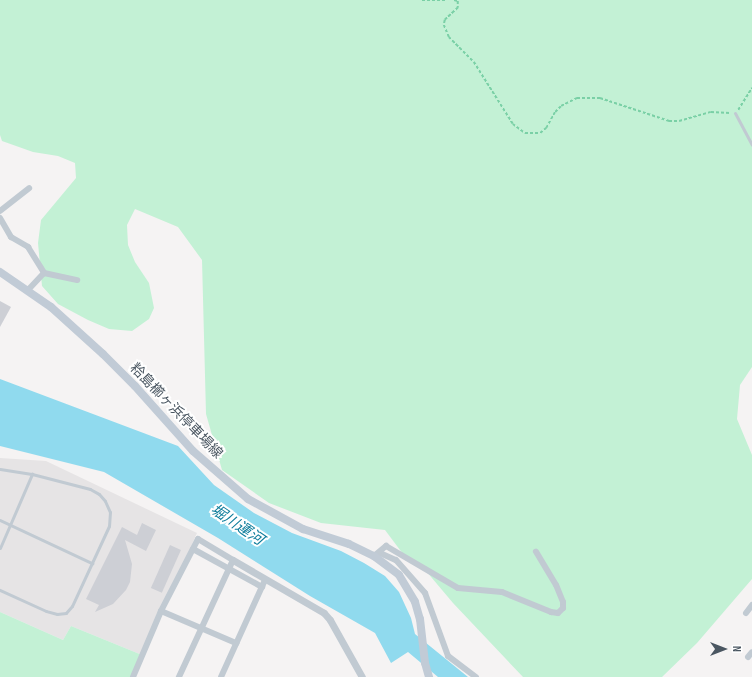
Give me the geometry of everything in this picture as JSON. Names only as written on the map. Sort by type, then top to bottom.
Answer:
[{"type":"main road","name":"粭島櫛ヶ浜停車場線","points":[[0,272],[28,290],[50,307],[103,354],[135,386],[193,451],[248,499],[303,528],[377,555],[399,575],[415,602],[420,619],[428,677]]},
{"type":"street","points":[[0,211],[29,188]]},
{"type":"street","points":[[0,218],[11,237],[28,247],[44,273],[77,280]]},
{"type":"street","points":[[28,290],[44,273]]},
{"type":"street","points":[[133,677],[161,611],[198,539],[265,580],[324,613],[330,620],[362,677]]},
{"type":"street","points":[[377,555],[386,546],[458,588],[502,592],[551,612],[558,613],[563,608],[563,602],[556,585],[536,552]]},
{"type":"street","points":[[193,549],[262,587]]},
{"type":"street","points":[[377,555],[396,560],[425,593],[448,656],[476,677]]},
{"type":"street","points":[[179,677],[233,560]]},
{"type":"street","points":[[221,677],[265,580]]},
{"type":"street","points":[[746,613],[752,605]]},
{"type":"street","points":[[161,611],[236,643]]},
{"type":"lane","points":[[735,113],[752,145]]},
{"type":"lane","points":[[0,469],[32,474],[90,489],[99,494],[110,512],[109,526],[72,606],[66,613],[57,614],[46,611],[0,590]]},
{"type":"lane","points":[[0,548],[32,474]]},
{"type":"lane","points":[[0,520],[92,563]]},
{"type":"path","points":[[422,0],[446,0]]},
{"type":"path","points":[[454,0],[458,1],[458,8],[444,20],[445,29],[449,37],[474,62],[513,124],[526,133],[540,133],[546,128],[560,106],[577,98],[600,98],[669,121],[678,121],[711,112],[735,113],[752,88]]},
{"type":"shaded area","points":[[0,458],[46,461],[197,533],[142,655],[71,626],[63,640],[0,612]]},
{"type":"green space","points":[[0,0],[752,0],[752,367],[740,385],[737,419],[752,455],[752,579],[697,643],[662,677],[523,677],[453,603],[421,565],[403,554],[385,530],[321,523],[269,503],[222,470],[206,414],[202,260],[178,227],[135,209],[127,225],[128,245],[135,262],[149,283],[154,308],[149,319],[132,331],[109,329],[88,320],[58,304],[42,286],[38,243],[41,220],[76,178],[75,163],[58,156],[33,152],[2,141],[0,135]]},
{"type":"green space","points":[[0,612],[63,640],[71,626],[142,655],[132,677],[0,677]]},
{"type":"water","name":"堀川運河","points":[[0,379],[178,446],[214,485],[254,513],[292,533],[341,551],[385,576],[399,592],[411,618],[415,634],[468,677],[438,677],[408,652],[391,663],[375,633],[310,596],[218,538],[104,472],[0,446]]},
{"type":"building","points":[[0,301],[11,307],[0,327]]},
{"type":"building","points":[[142,523],[156,530],[146,551],[125,540],[132,564],[130,582],[126,590],[113,604],[95,612],[99,605],[86,599],[122,527],[137,535]]},
{"type":"building","points":[[170,545],[181,550],[162,593],[151,588]]}]
